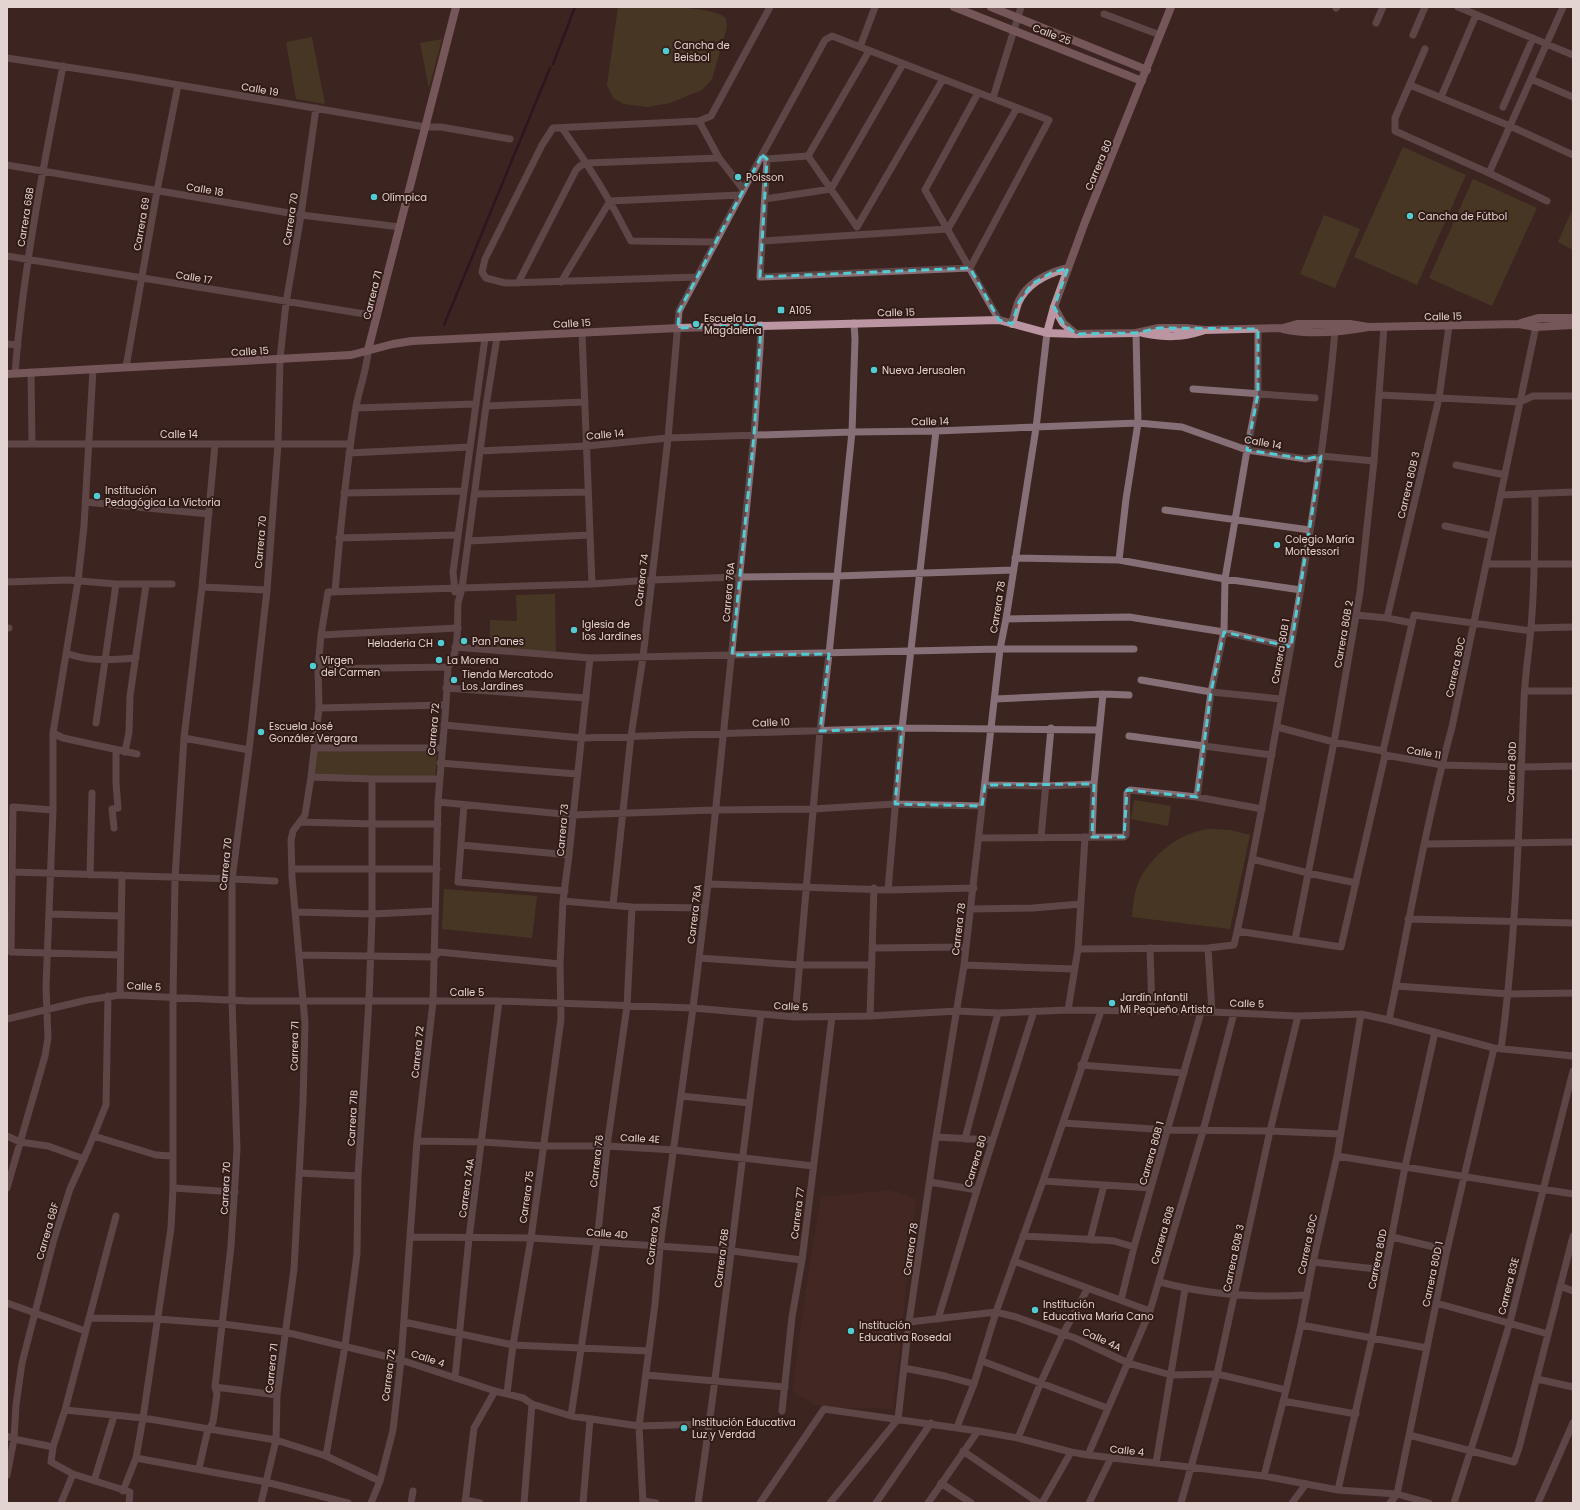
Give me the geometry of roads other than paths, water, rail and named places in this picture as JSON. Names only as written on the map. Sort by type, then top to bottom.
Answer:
[{"type":"street","name":"Carrera 71","points":[[261,1503],[276,1440],[277,1395],[294,1268],[299,1173],[304,1057],[303,1000],[295,912],[291,840],[293,831],[305,815],[312,777],[319,708],[318,669],[321,634],[331,592],[356,408],[368,350],[456,7]]},
{"type":"street","points":[[696,277],[505,283],[486,278],[482,272],[485,259],[552,128],[699,121],[711,116],[770,7]]},
{"type":"street","points":[[875,7],[860,47],[1049,120],[970,268]]},
{"type":"street","name":"Calle 25","points":[[954,7],[1142,81]]},
{"type":"street","name":"Calle 25","points":[[991,7],[1147,70]]},
{"type":"street","points":[[993,98],[1021,7]]},
{"type":"street","name":"Carrera 80","points":[[1047,333],[1054,307],[1068,268],[1171,7]]},
{"type":"street","points":[[1376,23],[1383,7]]},
{"type":"street","points":[[1413,35],[1425,7]]},
{"type":"street","points":[[1458,7],[1573,55]]},
{"type":"street","points":[[1489,173],[1564,7]]},
{"type":"street","points":[[1104,14],[1160,35]]},
{"type":"street","points":[[1441,97],[1476,15]]},
{"type":"street","name":"Carrera 74","points":[[613,905],[631,736],[668,438],[679,311],[742,192],[764,157],[826,40],[832,36],[860,47]]},
{"type":"street","points":[[1503,107],[1533,38]]},
{"type":"street","points":[[1424,49],[1395,118],[1394,131],[1489,173],[1547,201]]},
{"type":"street","points":[[808,156],[870,51]]},
{"type":"street","name":"Calle 19","points":[[7,58],[63,66],[425,127],[441,127],[510,140]]},
{"type":"street","points":[[831,189],[903,64]]},
{"type":"street","name":"Carrera 68B","points":[[11,374],[18,345],[28,260],[42,172],[63,66]]},
{"type":"street","points":[[808,156],[858,226],[943,79]]},
{"type":"street","points":[[1531,79],[1573,97]]},
{"type":"street","points":[[1410,84],[1510,126],[1573,156]]},
{"type":"street","name":"Carrera 69","points":[[126,367],[157,191],[178,85]]},
{"type":"street","points":[[978,93],[925,190],[999,320]]},
{"type":"street","name":"Carrera 70","points":[[199,1468],[208,1429],[213,1422],[217,1394],[215,1387],[231,1246],[235,1192],[237,1148],[232,1001],[232,879],[249,750],[267,590],[278,444],[280,359],[286,302],[301,215],[316,108]]},
{"type":"street","points":[[948,229],[1017,108]]},
{"type":"street","points":[[699,121],[719,158],[742,192]]},
{"type":"street","points":[[562,128],[587,163],[610,201],[631,241],[716,242]]},
{"type":"street","points":[[808,156],[764,157],[765,199],[760,277],[970,268]]},
{"type":"street","points":[[518,283],[576,170],[580,166],[587,163],[719,158]]},
{"type":"street","name":"Calle 18","points":[[7,166],[301,215],[400,227]]},
{"type":"street","points":[[765,199],[831,189]]},
{"type":"street","points":[[610,201],[742,192]]},
{"type":"street","points":[[561,282],[610,201]]},
{"type":"street","points":[[763,241],[948,229]]},
{"type":"street","name":"Calle 17","points":[[7,256],[377,316]]},
{"type":"street","points":[[1012,324],[1019,302],[1032,284],[1051,272],[1068,268]]},
{"type":"street","points":[[1054,307],[1063,323],[1076,334]]},
{"type":"street","name":"Calle 15","points":[[1519,324],[1538,318],[1573,318]]},
{"type":"street","name":"Carrera 80C","points":[[1389,1020],[1408,919],[1442,765],[1452,727],[1538,318]]},
{"type":"street","name":"Calle 15","points":[[11,374],[351,355],[403,342],[761,325],[999,320],[1047,333],[1076,334],[1138,332],[1159,336],[1186,336],[1205,330],[1282,328],[1297,324],[1350,324],[1368,327],[1519,324],[1536,327],[1573,325]]},
{"type":"street","points":[[795,1017],[820,731],[852,432],[855,339],[854,323]]},
{"type":"street","name":"Carrera 76A","points":[[643,1502],[639,1426],[655,1304],[660,1247],[682,1096],[708,884],[714,810],[732,655],[754,435],[761,325]]},
{"type":"street","name":"Carrera 80B 3","points":[[1387,618],[1439,398],[1449,326]]},
{"type":"street","name":"Calle 15","points":[[1282,328],[1297,332],[1349,331],[1368,327]]},
{"type":"street","name":"Carrera 80B 2","points":[[1295,940],[1334,742],[1356,615],[1374,461],[1384,327]]},
{"type":"street","points":[[1197,797],[1211,692],[1224,632],[1225,579],[1246,450],[1258,394],[1258,329]]},
{"type":"street","name":"Carrera 80B 1","points":[[1208,948],[1230,947],[1234,945],[1252,859],[1301,590],[1321,456],[1335,331]]},
{"type":"street","points":[[1119,560],[1126,499],[1138,424],[1138,332]]},
{"type":"street","points":[[582,333],[592,584]]},
{"type":"street","name":"Carrera 78","points":[[898,1420],[909,1322],[936,1137],[964,965],[974,888],[1000,649],[1036,428],[1047,333]]},
{"type":"street","name":"Carrera 72","points":[[371,1503],[380,1481],[393,1430],[401,1360],[417,1141],[433,1002],[438,802],[446,688],[448,667],[453,661],[458,628],[458,602],[462,588],[486,406],[497,337]]},
{"type":"street","name":"Carrera 72","points":[[458,602],[454,588],[453,572],[485,338]]},
{"type":"street","points":[[7,344],[18,345]]},
{"type":"street","points":[[7,1188],[47,1045],[46,987],[53,810],[52,733],[78,581],[85,502],[93,369]]},
{"type":"street","points":[[31,372],[32,444]]},
{"type":"street","points":[[1193,389],[1315,398]]},
{"type":"street","points":[[1380,395],[1520,402],[1533,396],[1573,396]]},
{"type":"street","points":[[486,406],[585,402]]},
{"type":"street","points":[[356,408],[476,404]]},
{"type":"street","name":"Calle 14","points":[[480,451],[587,446],[668,438],[1138,424],[1182,427],[1246,450],[1306,459],[1321,456],[1374,461]]},
{"type":"street","points":[[888,890],[902,728],[936,431]]},
{"type":"street","name":"Calle 14","points":[[7,444],[350,444]]},
{"type":"street","points":[[123,1490],[136,1458],[171,1228],[173,1188],[173,998],[175,878],[184,738],[202,587],[215,444]]},
{"type":"street","points":[[349,453],[470,447]]},
{"type":"street","points":[[1456,465],[1505,475]]},
{"type":"street","points":[[344,493],[464,491]]},
{"type":"street","points":[[475,494],[588,492]]},
{"type":"street","points":[[1501,495],[1535,495],[1573,492]]},
{"type":"street","name":"Carrera 80D","points":[[1498,1048],[1509,994],[1514,922],[1519,843],[1525,691],[1535,564],[1535,495]]},
{"type":"street","points":[[85,502],[209,514]]},
{"type":"street","points":[[1165,510],[1310,530]]},
{"type":"street","points":[[1445,526],[1492,536]]},
{"type":"street","points":[[339,538],[458,535]]},
{"type":"street","points":[[468,541],[589,535]]},
{"type":"street","points":[[1015,558],[1119,560],[1225,579],[1301,590]]},
{"type":"street","points":[[1486,564],[1573,564]]},
{"type":"street","points":[[331,592],[592,584],[739,577],[837,576],[1013,570]]},
{"type":"street","points":[[7,582],[78,581],[146,585],[172,584]]},
{"type":"street","points":[[96,723],[116,584]]},
{"type":"street","points":[[125,752],[129,732],[130,696],[146,585]]},
{"type":"street","points":[[202,587],[267,590]]},
{"type":"street","points":[[1356,615],[1474,623],[1531,629],[1573,626]]},
{"type":"street","points":[[1006,619],[1129,617],[1224,632],[1291,647]]},
{"type":"street","points":[[1237,931],[1341,947],[1413,619]]},
{"type":"street","points":[[321,634],[458,628]]},
{"type":"street","points":[[455,647],[590,658],[829,654],[1000,649],[1134,649]]},
{"type":"street","points":[[66,652],[76,656],[105,661],[136,658]]},
{"type":"street","name":"Carrera 73","points":[[561,1004],[560,964],[563,901],[590,658]]},
{"type":"street","points":[[318,669],[448,667]]},
{"type":"street","points":[[1141,680],[1211,692],[1282,699]]},
{"type":"street","points":[[446,688],[586,698]]},
{"type":"street","points":[[1525,691],[1573,691]]},
{"type":"street","points":[[995,699],[1103,694],[1129,695]]},
{"type":"street","points":[[1068,1010],[1078,949],[1081,904],[1103,694]]},
{"type":"street","points":[[319,708],[446,705]]},
{"type":"street","name":"Calle 10","points":[[444,724],[582,738],[902,728],[1052,728],[1099,730]]},
{"type":"street","name":"Calle 11","points":[[1277,727],[1334,742],[1442,765],[1521,767],[1573,766]]},
{"type":"street","points":[[1041,838],[1052,728]]},
{"type":"street","points":[[52,733],[63,738],[137,754]]},
{"type":"street","points":[[1129,736],[1272,755]]},
{"type":"street","points":[[184,738],[249,750]]},
{"type":"street","points":[[315,748],[442,748]]},
{"type":"street","points":[[114,828],[112,809],[118,808],[116,750]]},
{"type":"street","points":[[440,764],[577,774]]},
{"type":"street","points":[[312,777],[439,779]]},
{"type":"street","name":"Carrera 71B","points":[[326,1456],[345,1346],[357,1254],[358,1176],[371,957],[373,824],[372,779]]},
{"type":"street","points":[[985,785],[1045,786],[1094,784]]},
{"type":"street","points":[[979,838],[1125,836],[1127,793],[1130,790],[1197,797],[1262,809]]},
{"type":"street","points":[[90,875],[92,793]]},
{"type":"street","points":[[438,802],[573,815],[714,810],[813,809],[895,804],[982,806]]},
{"type":"street","points":[[464,805],[458,882],[565,891]]},
{"type":"street","points":[[53,810],[13,807],[11,952],[120,955]]},
{"type":"street","points":[[300,822],[438,824]]},
{"type":"street","points":[[1425,844],[1573,842]]},
{"type":"street","points":[[461,844],[569,854]]},
{"type":"street","points":[[1252,859],[1356,883]]},
{"type":"street","points":[[292,869],[437,869]]},
{"type":"street","points":[[13,872],[232,879],[275,882]]},
{"type":"street","points":[[120,995],[120,916],[122,875]]},
{"type":"street","points":[[708,884],[874,888],[888,890],[974,888]]},
{"type":"street","points":[[870,1016],[874,888]]},
{"type":"street","points":[[563,901],[632,907],[705,908]]},
{"type":"street","points":[[970,910],[1033,908],[1081,904]]},
{"type":"street","name":"Carrera 76","points":[[571,1416],[597,1242],[627,1006],[632,907]]},
{"type":"street","points":[[295,912],[372,914],[435,911]]},
{"type":"street","points":[[50,914],[120,916]]},
{"type":"street","points":[[1408,919],[1573,923]]},
{"type":"street","points":[[872,948],[966,947]]},
{"type":"street","points":[[1150,948],[1152,1011]]},
{"type":"street","points":[[1078,949],[1208,948],[1212,1012]]},
{"type":"street","points":[[299,955],[434,957],[439,952],[560,964]]},
{"type":"street","points":[[699,958],[799,965],[872,965]]},
{"type":"street","points":[[964,965],[1074,969]]},
{"type":"street","points":[[1396,986],[1509,994],[1573,993]]},
{"type":"street","name":"Calle 5","points":[[7,1019],[108,996],[120,995],[232,1001],[369,1000],[499,1002],[693,1008],[795,1017],[870,1016],[957,1011],[998,1013],[1068,1010],[1212,1012],[1298,1016],[1361,1014],[1498,1048],[1573,1056]]},
{"type":"street","name":"Carrera 68F","points":[[7,1475],[14,1439],[16,1405],[22,1363],[54,1239],[70,1189],[106,1105],[108,996]]},
{"type":"street","name":"Carrera 74A","points":[[455,1378],[461,1334],[469,1238],[499,1002]]},
{"type":"street","name":"Carrera 75","points":[[508,1393],[513,1345],[531,1238],[544,1146],[561,1019],[561,1004]]},
{"type":"street","name":"Carrera 80","points":[[938,1318],[992,1140],[1034,1011]]},
{"type":"street","points":[[957,1427],[982,1361],[996,1312],[1043,1181],[1081,1065],[1101,1011]]},
{"type":"street","name":"Carrera 80B 1","points":[[1122,1300],[1134,1247],[1201,1012]]},
{"type":"street","points":[[965,1139],[998,1013]]},
{"type":"street","name":"Carrera 80B","points":[[1088,1455],[1150,1311],[1160,1282],[1203,1131],[1234,1013]]},
{"type":"street","name":"Carrera 76B","points":[[698,1503],[710,1424],[714,1381],[732,1251],[742,1157],[761,1014]]},
{"type":"street","name":"Carrera 80C","points":[[1264,1476],[1301,1325],[1313,1262],[1337,1156],[1361,1014]]},
{"type":"street","name":"Carrera 80B 3","points":[[1181,1503],[1216,1374],[1235,1296],[1270,1131],[1298,1016]]},
{"type":"street","name":"Carrera 77","points":[[782,1411],[792,1317],[802,1260],[832,1017]]},
{"type":"street","name":"Carrera 80D","points":[[1338,1490],[1372,1338],[1404,1167],[1435,1032]]},
{"type":"street","name":"Carrera 80D 1","points":[[1390,1503],[1397,1494],[1447,1250],[1464,1176],[1498,1048]]},
{"type":"street","points":[[1081,1065],[1184,1073]]},
{"type":"street","name":"Carrera 83E","points":[[1454,1503],[1510,1322],[1573,1071]]},
{"type":"street","points":[[682,1096],[749,1103]]},
{"type":"street","points":[[1063,1123],[1168,1130],[1270,1131],[1340,1134]]},
{"type":"street","points":[[7,1136],[20,1142],[48,1146],[84,1159]]},
{"type":"street","points":[[94,1136],[156,1155],[172,1156]]},
{"type":"street","points":[[936,1137],[992,1140]]},
{"type":"street","name":"Calle 4E","points":[[417,1141],[482,1142],[544,1146],[608,1146],[674,1150],[813,1166]]},
{"type":"street","points":[[1337,1156],[1573,1194]]},
{"type":"street","points":[[299,1173],[358,1176]]},
{"type":"street","points":[[1043,1181],[1151,1188]]},
{"type":"street","points":[[930,1182],[977,1190]]},
{"type":"street","points":[[1090,1240],[1104,1185]]},
{"type":"street","points":[[173,1188],[235,1192]]},
{"type":"street","points":[[116,1216],[50,1462],[73,1474],[130,1492],[129,1503]]},
{"type":"street","points":[[1023,1236],[1114,1241],[1134,1247]]},
{"type":"street","points":[[1409,1435],[1470,1452],[1514,1462],[1519,1448],[1573,1236]]},
{"type":"street","name":"Calle 4D","points":[[411,1237],[531,1238],[732,1251],[802,1260]]},
{"type":"street","points":[[1392,1237],[1447,1250]]},
{"type":"street","points":[[1014,1261],[1150,1311]]},
{"type":"street","points":[[1313,1262],[1385,1270]]},
{"type":"street","points":[[1160,1282],[1185,1289],[1235,1296],[1275,1297],[1307,1295]]},
{"type":"street","points":[[1560,1286],[1573,1291]]},
{"type":"street","points":[[1018,1438],[1040,1382],[1063,1334],[1088,1288]]},
{"type":"street","points":[[1156,1463],[1185,1289]]},
{"type":"street","points":[[7,1303],[85,1331]]},
{"type":"street","points":[[1436,1303],[1510,1322],[1548,1334]]},
{"type":"street","name":"Calle 4A","points":[[909,1322],[996,1312],[1016,1317],[1075,1338],[1128,1363],[1171,1375],[1216,1374],[1286,1390]]},
{"type":"street","name":"Calle 4","points":[[89,1318],[157,1319],[223,1324],[285,1332],[401,1360],[455,1378],[508,1393],[523,1398],[532,1404],[571,1416],[639,1426],[710,1424]]},
{"type":"street","points":[[404,1322],[513,1345],[649,1351]]},
{"type":"street","points":[[1301,1325],[1427,1348]]},
{"type":"street","points":[[982,1361],[1107,1408]]},
{"type":"street","points":[[904,1368],[945,1376],[974,1384]]},
{"type":"street","points":[[646,1375],[784,1387]]},
{"type":"street","points":[[1537,1379],[1573,1387]]},
{"type":"street","points":[[215,1387],[277,1395]]},
{"type":"street","points":[[480,1503],[465,1502],[474,1428],[495,1390]]},
{"type":"street","points":[[1283,1401],[1356,1414]]},
{"type":"street","points":[[524,1503],[532,1404]]},
{"type":"street","name":"Calle 4","points":[[760,1503],[824,1409],[957,1427],[1018,1438],[1088,1455],[1264,1476],[1338,1490],[1397,1494],[1429,1503]]},
{"type":"street","points":[[65,1410],[143,1418],[276,1440],[326,1456],[380,1481]]},
{"type":"street","points":[[94,1481],[114,1416]]},
{"type":"street","points":[[583,1503],[590,1420]]},
{"type":"street","points":[[840,1503],[832,1501],[898,1420]]},
{"type":"street","points":[[876,1503],[931,1423]]},
{"type":"street","points":[[1538,1503],[1573,1423]]},
{"type":"street","points":[[928,1503],[978,1431]]},
{"type":"street","points":[[7,1436],[14,1439],[53,1447]]},
{"type":"street","points":[[963,1451],[1040,1503],[1071,1452]]},
{"type":"street","points":[[136,1458],[199,1468],[249,1480],[266,1482],[348,1503]]},
{"type":"street","points":[[1089,1503],[1111,1458]]},
{"type":"street","points":[[61,1503],[73,1474]]},
{"type":"street","points":[[941,1483],[971,1503]]},
{"type":"street","points":[[1292,1503],[1306,1484]]},
{"type":"street","points":[[410,1503],[413,1491]]},
{"type":"street","points":[[643,1502],[656,1503]]},
{"type":"waterway","points":[[553,64],[575,7]]},
{"type":"waterway","points":[[444,325],[550,68]]},
{"type":"place","name":"Cancha de Beisbol","points":[[666,51]]},
{"type":"place","name":"Poisson","points":[[738,177]]},
{"type":"place","name":"Olímpica","points":[[374,197]]},
{"type":"place","name":"Cancha de Fútbol","points":[[1410,216]]},
{"type":"place","name":"A105","points":[[781,310]]},
{"type":"place","name":"Escuela La Magdalena","points":[[696,324]]},
{"type":"place","name":"Nueva Jerusalen","points":[[874,370]]},
{"type":"place","name":"Institución Pedagógica La Victoria","points":[[97,496]]},
{"type":"place","name":"Colegio María Montessori","points":[[1277,545]]},
{"type":"place","name":"Iglesia de los Jardines","points":[[574,630]]},
{"type":"place","name":"Pan Panes","points":[[464,641]]},
{"type":"place","name":"Heladeria CH","points":[[441,643]]},
{"type":"place","name":"La Morena","points":[[439,660]]},
{"type":"place","name":"Virgen del Carmen","points":[[313,666]]},
{"type":"place","name":"Tienda Mercatodo Los Jardines","points":[[454,680]]},
{"type":"place","name":"Escuela José González Vergara","points":[[261,732]]},
{"type":"place","name":"Jardín Infantil Mi Pequeño Artista","points":[[1112,1003]]},
{"type":"place","name":"Institución Educativa María Cano","points":[[1035,1310]]},
{"type":"place","name":"Institución Educativa Rosedal","points":[[851,1331]]},
{"type":"place","name":"Institución Educativa Luz y Verdad","points":[[684,1428]]}]
